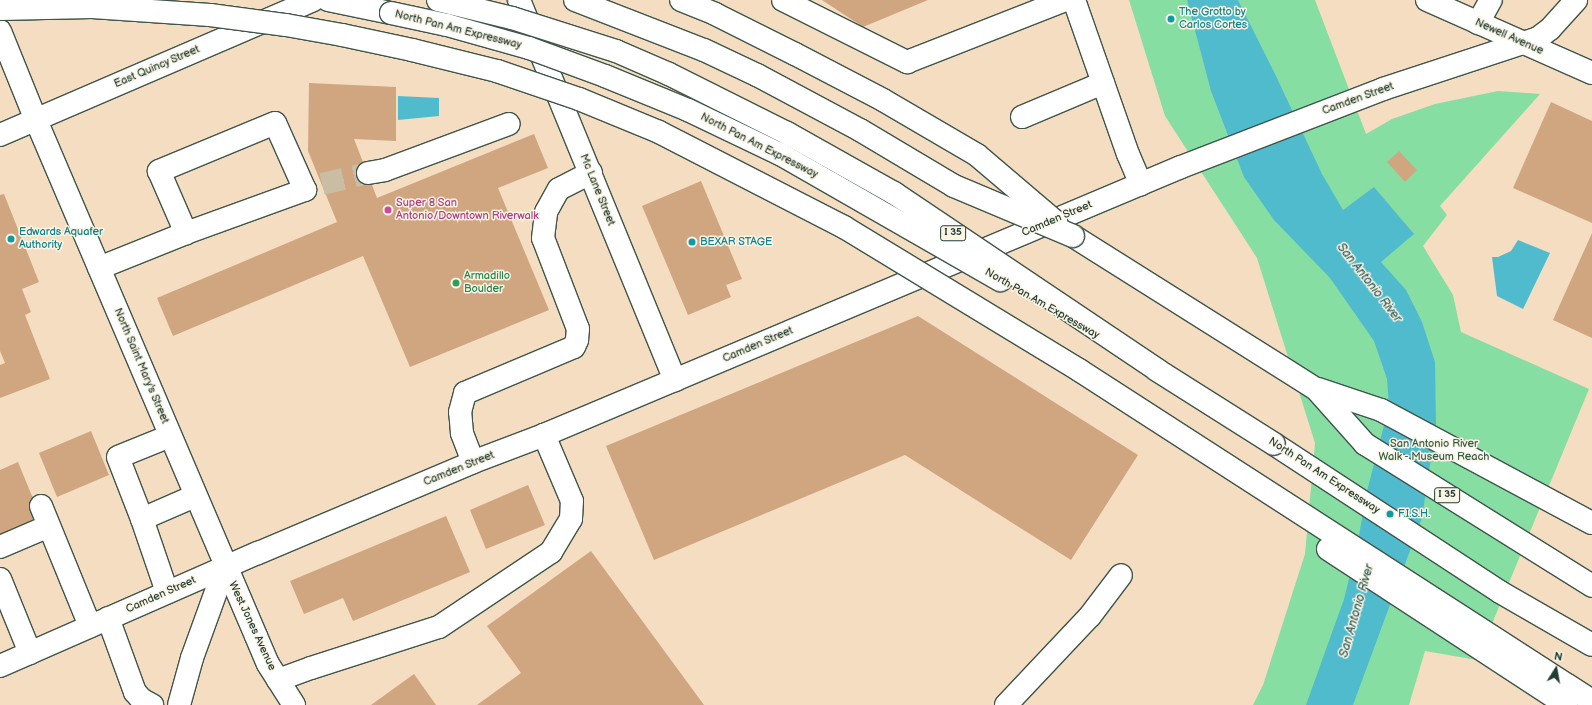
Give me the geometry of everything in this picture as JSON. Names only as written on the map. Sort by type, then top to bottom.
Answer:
[{"type":"main road","name":"East Quincy Street","points":[[0,135],[313,0]]},
{"type":"main road","name":"North Pan Am Expressway","points":[[328,0],[447,25],[529,48],[606,76],[688,110],[780,154],[1157,370]]},
{"type":"main road","name":"North Pan Am Expressway","points":[[438,0],[512,18],[616,51],[669,74],[787,133],[894,193],[1157,370],[1274,444],[1500,592],[1592,645]]},
{"type":"main road","name":"Mc Lane Street","points":[[519,0],[675,380]]},
{"type":"main road","name":"I 35","points":[[575,0],[704,50],[757,75],[860,130],[954,186],[1073,236]]},
{"type":"main road","name":"I 35","points":[[681,0],[715,14],[883,100],[977,155],[1073,236],[1316,389],[1365,444],[1592,586]]},
{"type":"main road","points":[[783,0],[907,62],[1065,0]]},
{"type":"main road","points":[[1074,0],[1128,154],[1141,184]]},
{"type":"main road","name":"Newell Avenue","points":[[1427,0],[1592,73]]},
{"type":"main road","points":[[1478,23],[1491,0]]},
{"type":"main road","name":"Camden Street","points":[[0,666],[167,592],[473,462],[544,435],[1181,167],[1383,89],[1538,38],[1550,29],[1576,0]]},
{"type":"main road","points":[[0,9],[92,7],[218,16],[286,25],[342,35],[412,50],[497,71],[579,99],[659,132],[844,227],[1079,370],[1592,701]]},
{"type":"main road","name":"North Saint Mary's Street","points":[[2,41],[225,567]]},
{"type":"main road","points":[[1022,117],[1104,83]]},
{"type":"main road","points":[[99,268],[186,233],[314,187],[275,123],[159,171],[186,233]]},
{"type":"main road","points":[[368,173],[385,170],[509,124]]},
{"type":"main road","points":[[473,462],[462,433],[460,412],[465,393],[574,347],[577,340],[578,330],[543,238],[546,212],[559,189],[591,173]]},
{"type":"main road","points":[[844,227],[1072,381],[1566,705]]},
{"type":"main road","points":[[1316,389],[1382,410],[1484,467],[1592,523]]},
{"type":"main road","points":[[278,680],[439,627],[551,552],[571,519],[572,501],[544,435]]},
{"type":"main road","points":[[167,592],[142,519],[118,457],[170,436]]},
{"type":"main road","points":[[142,519],[195,496]]},
{"type":"main road","points":[[1567,509],[1592,518]]},
{"type":"main road","points":[[0,547],[45,516],[135,692],[141,699],[152,705]]},
{"type":"main road","points":[[179,705],[192,658],[225,567]]},
{"type":"main road","name":"West Jones Avenue","points":[[225,567],[268,664],[294,705]]},
{"type":"main road","points":[[1006,705],[1090,616],[1121,575]]},
{"type":"main road","points":[[0,579],[30,653]]},
{"type":"green space","name":"San Antonio River Walk - Museum Reach","points":[[1129,0],[1315,0],[1366,134],[1392,119],[1435,104],[1498,91],[1540,94],[1440,206],[1447,215],[1423,246],[1453,295],[1461,332],[1589,389],[1477,660],[1425,651],[1409,705],[1253,705],[1263,685],[1305,554],[1315,443],[1257,258],[1165,116]]},
{"type":"water","name":"San Antonio River","points":[[1187,0],[1238,0],[1322,174],[1343,210],[1374,187],[1414,234],[1381,262],[1406,290],[1422,322],[1435,362],[1436,425],[1422,518],[1353,705],[1306,705],[1344,599],[1357,547],[1366,495],[1389,406],[1387,379],[1374,341],[1330,278],[1274,220],[1244,177],[1211,91]]},
{"type":"water","points":[[398,96],[439,98],[439,116],[398,120]]},
{"type":"water","points":[[1518,240],[1550,253],[1523,309],[1497,296],[1492,257],[1498,257],[1511,251]]},
{"type":"building","points":[[822,0],[928,0],[863,27]]},
{"type":"building","points":[[309,83],[396,87],[396,141],[354,139],[377,198],[534,134],[548,168],[498,188],[549,310],[410,367],[363,256],[173,336],[157,298],[337,222],[308,151]]},
{"type":"building","points":[[1551,102],[1592,121],[1592,223],[1513,188]]},
{"type":"building","points":[[1399,151],[1417,170],[1405,182],[1387,162]]},
{"type":"building","name":"BEXAR STAGE","points":[[701,181],[742,279],[726,285],[731,297],[688,315],[642,206]]},
{"type":"building","points":[[4,194],[39,282],[22,289],[31,312],[25,315],[50,379],[0,398],[0,365],[5,363],[0,351],[0,195]]},
{"type":"building","points":[[1592,233],[1592,338],[1553,320]]},
{"type":"building","points":[[918,316],[1138,455],[1071,560],[905,455],[654,560],[606,446]]},
{"type":"building","points":[[91,431],[109,475],[57,497],[39,453]]},
{"type":"building","points":[[18,462],[41,518],[0,535],[0,470]]},
{"type":"building","points":[[528,485],[545,525],[486,549],[470,510]]},
{"type":"building","points":[[446,516],[470,572],[353,621],[343,598],[304,614],[290,581]]},
{"type":"building","points":[[591,551],[704,705],[477,705],[521,673],[487,626]]},
{"type":"building","points":[[414,674],[436,705],[371,705]]},
{"type":"tunnel","points":[[322,184],[368,173]]},
{"type":"place","name":"The Grotto by Carlos Cortes","points":[[1171,19]]},
{"type":"place","name":"Super 8 San Antonio/Downtown Riverwalk","points":[[388,210]]},
{"type":"place","name":"Edwards Aquafer Authority","points":[[11,239]]},
{"type":"place","name":"BEXAR STAGE","points":[[692,242]]},
{"type":"place","name":"Armadillo Boulder","points":[[456,283]]},
{"type":"place","name":"F.I.S.H.","points":[[1390,514]]}]
